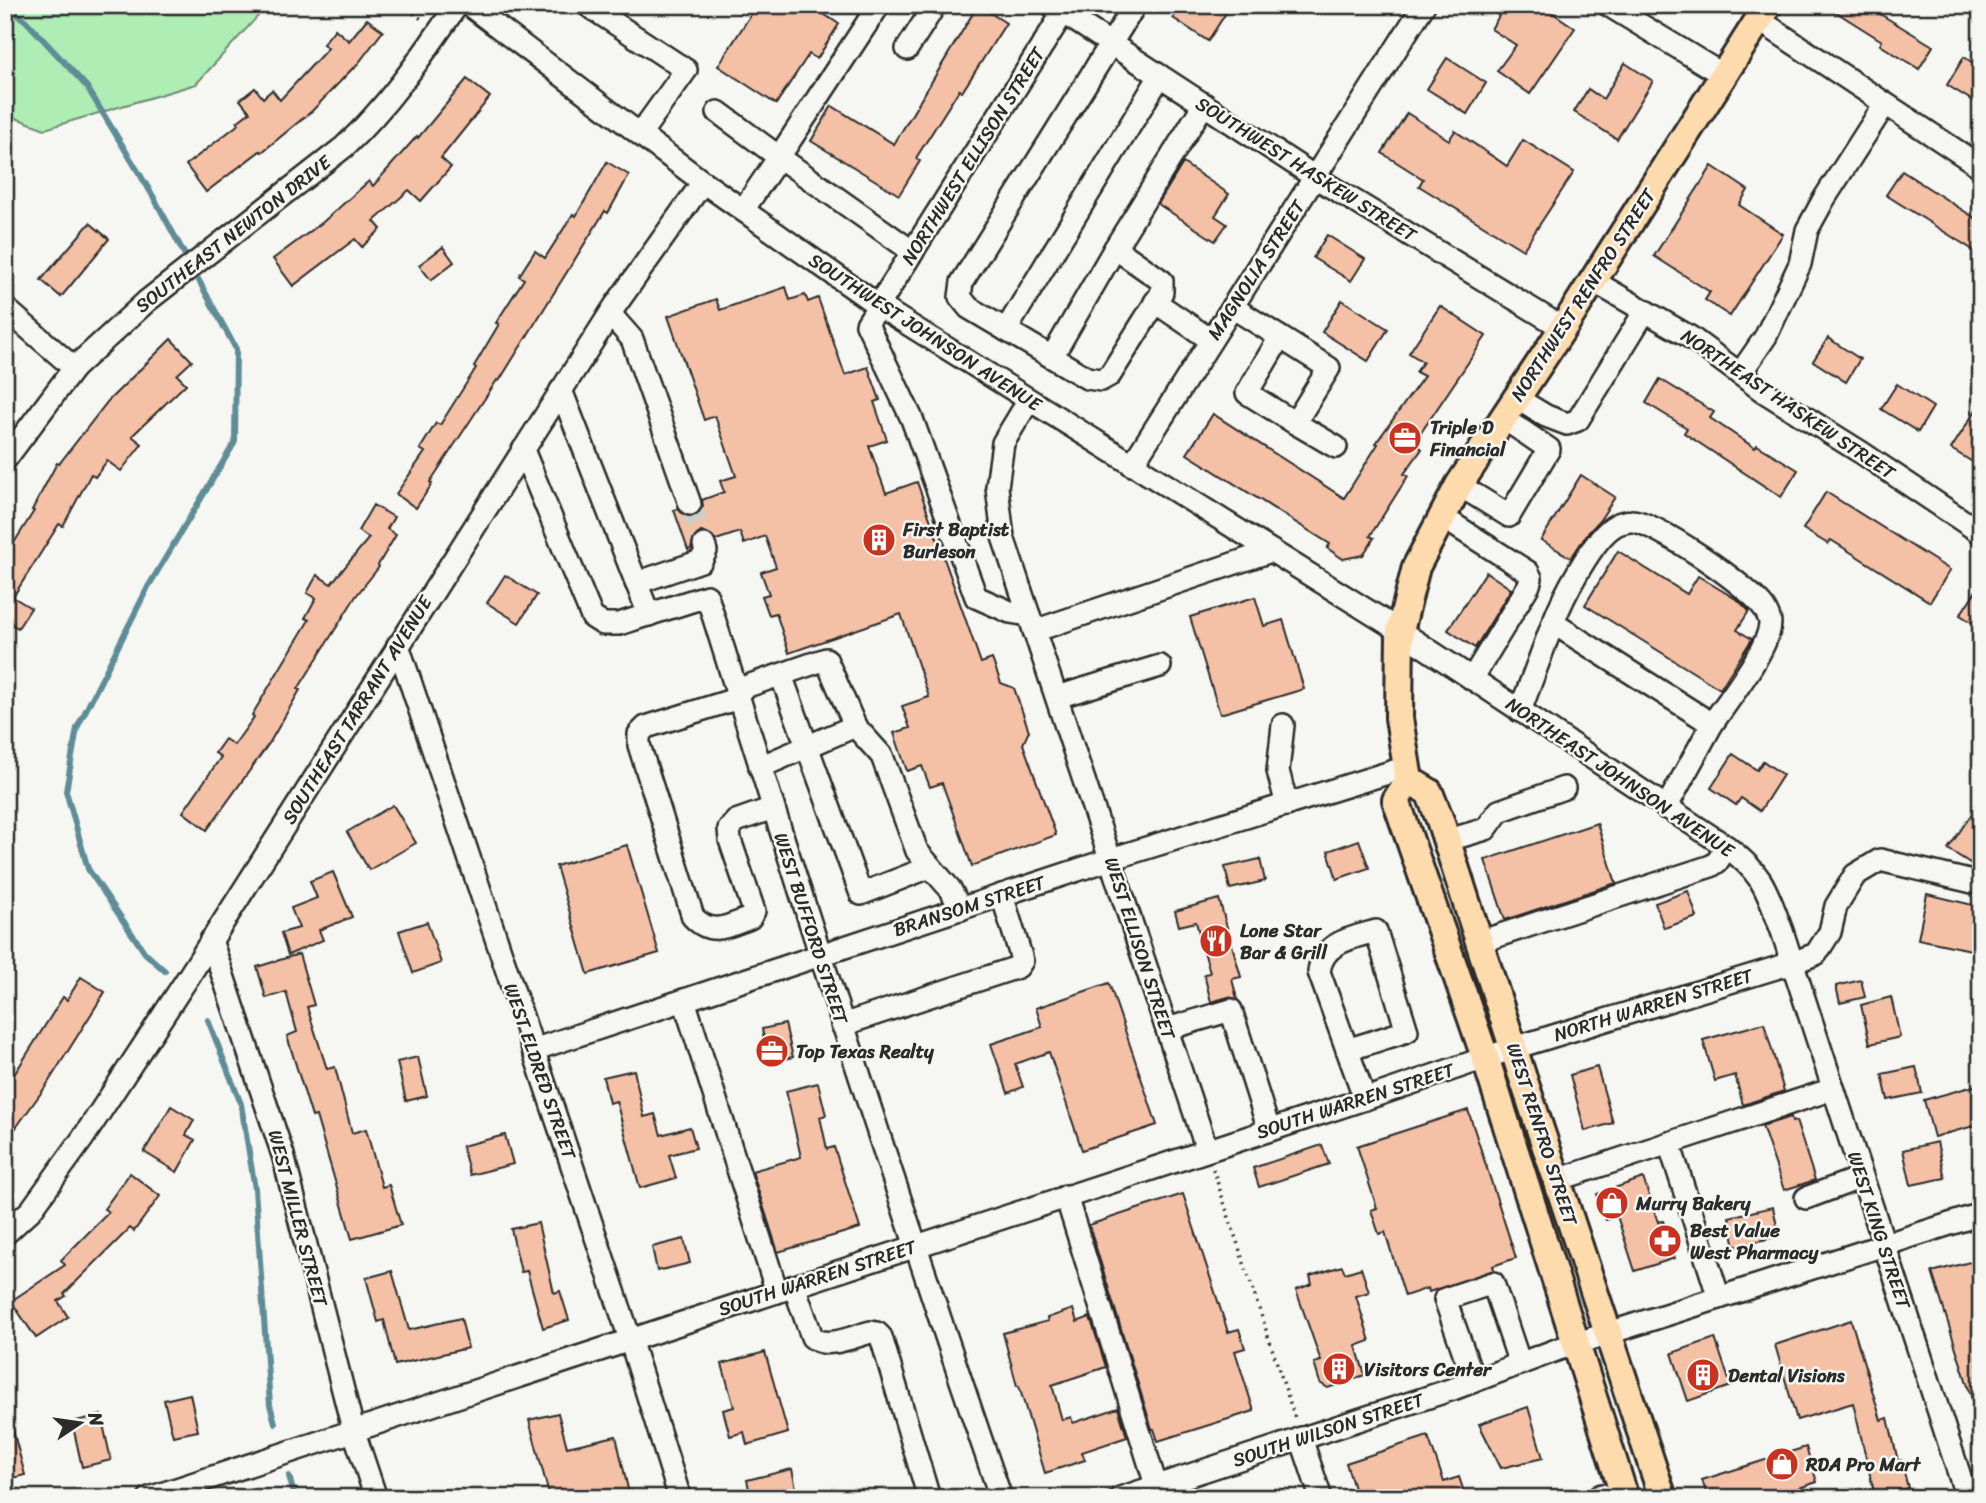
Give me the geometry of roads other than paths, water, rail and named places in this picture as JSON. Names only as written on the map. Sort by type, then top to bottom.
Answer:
[{"type":"main road","name":"NORTHWEST RENFRO STREET","points":[[1400,631],[1416,567],[1459,485],[1763,13]]},
{"type":"main road","name":"WEST RENFRO STREET","points":[[1400,631],[1399,718],[1408,774],[1396,800],[1485,1058],[1576,1344],[1607,1497]]},
{"type":"main road","name":"WEST RENFRO STREET","points":[[1408,774],[1429,792],[1663,1498]]},
{"type":"street","name":"SOUTHEAST NEWTON DRIVE","points":[[5,460],[74,368],[147,301],[344,147],[369,124],[399,88],[457,5]]},
{"type":"street","name":"SOUTHWEST JOHNSON AVENUE","points":[[469,5],[703,182],[879,306],[1400,631]]},
{"type":"street","points":[[587,5],[686,70],[640,134]]},
{"type":"street","points":[[743,210],[879,5]]},
{"type":"street","points":[[907,48],[935,5]]},
{"type":"street","points":[[1115,248],[1162,281],[1163,292],[1110,375],[1101,380],[1087,378],[969,308],[960,297],[962,282],[1135,5]]},
{"type":"street","name":"MAGNOLIA STREET","points":[[1132,465],[1424,5]]},
{"type":"street","points":[[1608,5],[1723,75]]},
{"type":"street","name":"SOUTHWEST HASKEW STREET","points":[[1061,8],[1109,43],[1315,177],[1563,327]]},
{"type":"street","name":"NORTHWEST ELLISON STREET","points":[[1031,623],[976,597],[912,419],[867,324],[1061,8]]},
{"type":"street","points":[[1763,13],[1885,104],[1981,167]]},
{"type":"street","points":[[1006,330],[1160,76]]},
{"type":"street","points":[[1052,357],[1115,248],[1204,104]]},
{"type":"street","points":[[1740,374],[1766,336],[1800,264],[1807,230],[1885,104]]},
{"type":"street","points":[[718,112],[913,251]]},
{"type":"street","name":"SOUTHEAST TARRANT AVENUE","points":[[5,1234],[31,1210],[75,1148],[212,940],[610,314],[703,182]]},
{"type":"street","name":"NORTHEAST HASKEW STREET","points":[[1592,281],[1690,337],[1740,374],[1981,533]]},
{"type":"street","points":[[1155,302],[1211,340]]},
{"type":"street","points":[[1232,307],[1329,368],[1295,423]]},
{"type":"street","points":[[5,308],[74,368]]},
{"type":"street","points":[[1510,408],[1567,424],[1578,420],[1645,311]]},
{"type":"street","points":[[610,314],[632,339],[690,505]]},
{"type":"street","points":[[1280,337],[1247,393],[1336,447]]},
{"type":"street","points":[[523,450],[592,617],[603,624],[619,624],[649,615],[561,390]]},
{"type":"street","name":"WEST ELLISON STREET","points":[[1029,400],[1003,443],[997,487],[1003,537],[1207,1150]]},
{"type":"street","points":[[1459,485],[1509,516],[1549,449],[1510,408]]},
{"type":"street","points":[[1442,517],[1528,572],[1531,578],[1529,586],[1472,679]]},
{"type":"street","points":[[1520,711],[1563,597],[1599,541],[1615,525],[1633,520],[1667,535],[1732,578],[1764,608],[1770,622],[1764,645],[1712,724],[1666,808]]},
{"type":"street","points":[[636,583],[701,561],[706,551],[704,545]]},
{"type":"street","points":[[1031,623],[1271,551]]},
{"type":"street","name":"WEST BUFFORD STREET","points":[[649,615],[707,596],[914,1246],[1001,1498]]},
{"type":"street","points":[[1552,623],[1712,724]]},
{"type":"street","name":"NORTHEAST JOHNSON AVENUE","points":[[1400,631],[1749,864],[1765,886],[1792,963]]},
{"type":"street","name":"WEST ELDRED STREET","points":[[398,645],[630,1339],[680,1498]]},
{"type":"street","points":[[773,808],[736,821],[729,830],[754,911],[750,918],[715,930],[702,926],[693,917],[639,746],[639,734],[646,727],[826,659],[855,726],[882,756],[918,851],[950,889],[961,909]]},
{"type":"street","points":[[1057,698],[1160,666]]},
{"type":"street","points":[[781,675],[861,894],[930,867]]},
{"type":"street","points":[[1283,725],[1278,771],[1287,806]]},
{"type":"street","points":[[760,767],[855,726]]},
{"type":"street","name":"BRANSOM STREET","points":[[533,1050],[1111,859],[1287,806],[1408,774]]},
{"type":"street","points":[[1445,841],[1486,830],[1499,811],[1564,788]]},
{"type":"street","points":[[1479,942],[1711,866],[1727,847]]},
{"type":"street","name":"NORTH WARREN STREET","points":[[1485,1058],[1816,954],[1830,932],[1836,906],[1855,875],[1880,860],[1981,884]]},
{"type":"street","points":[[842,1025],[1018,967],[1021,961],[1020,953],[1002,895]]},
{"type":"street","points":[[1347,1050],[1406,1031],[1376,931],[1336,944],[1325,953],[1319,972],[1347,1050],[1365,1099]]},
{"type":"street","name":"WEST MILLER STREET","points":[[212,940],[284,1155],[353,1429],[376,1498]]},
{"type":"street","name":"WEST KING STREET","points":[[1792,963],[1967,1498]]},
{"type":"street","points":[[684,1000],[785,1289],[812,1338],[818,1343],[826,1344],[871,1332],[877,1332],[881,1337],[929,1498]]},
{"type":"street","points":[[1167,1029],[1231,1010],[1269,1130]]},
{"type":"street","name":"SOUTH WARREN STREET","points":[[149,1498],[1485,1058]]},
{"type":"street","points":[[1557,1180],[1833,1089]]},
{"type":"street","points":[[1669,1143],[1719,1298]]},
{"type":"street","points":[[1806,1198],[1862,1177]]},
{"type":"street","points":[[1066,1196],[1158,1492]]},
{"type":"street","name":"SOUTH WILSON STREET","points":[[1120,1498],[1158,1492],[1301,1438],[1474,1381],[1607,1333],[1981,1214]]},
{"type":"street","points":[[1474,1381],[1445,1299],[1493,1283],[1520,1364]]},
{"type":"street","points":[[1301,1438],[1321,1498]]},
{"type":"waterway","points":[[5,7],[25,20],[87,87],[153,196],[236,349],[235,442],[148,587],[77,728],[66,791],[88,869],[145,953],[165,971]]},
{"type":"waterway","points":[[208,1020],[241,1104],[255,1189],[270,1405],[275,1423]]},
{"type":"waterway","points":[[289,1476],[295,1498]]},
{"type":"tunnel","points":[[690,504],[704,545]]},
{"type":"place","name":"Triple D Financial","points":[[1405,438]]},
{"type":"place","name":"First Baptist Burleson","points":[[879,540]]},
{"type":"place","name":"Lone Star Bar & Grill","points":[[1216,941]]},
{"type":"place","name":"Top Texas Realty","points":[[772,1051]]},
{"type":"place","name":"Murry Bakery","points":[[1612,1203]]},
{"type":"place","name":"Best Value West Pharmacy","points":[[1665,1241]]},
{"type":"place","name":"Visitors Center","points":[[1339,1369]]},
{"type":"place","name":"Dental Visions","points":[[1703,1375]]},
{"type":"place","name":"RDA Pro Mart","points":[[1782,1464]]}]
